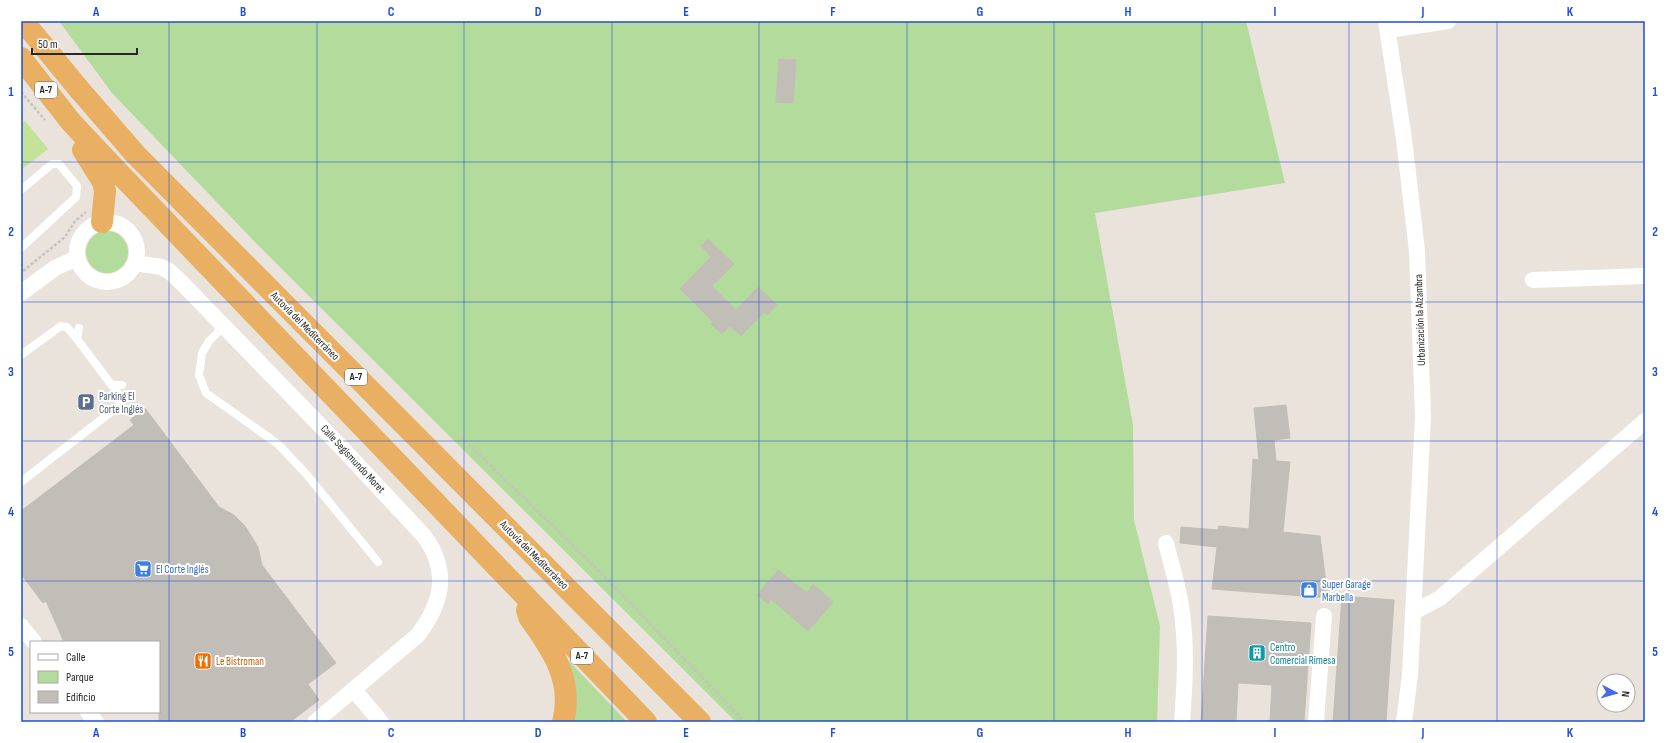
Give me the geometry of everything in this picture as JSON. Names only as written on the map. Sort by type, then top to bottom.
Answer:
[{"type":"highway","name":"Autovía del Mediterráneo","points":[[23,21],[136,155],[700,722]]},
{"type":"highway","name":"A-7","points":[[21,58],[72,122],[232,292],[519,588],[646,722]]},
{"type":"highway","points":[[72,122],[87,158],[99,173],[103,182],[105,191],[102,222]]},
{"type":"highway","points":[[519,588],[529,617],[556,656],[562,672],[566,696],[563,722]]},
{"type":"street","name":"Urbanización la Alzambra","points":[[1410,674],[1423,416],[1417,251],[1404,139],[1387,25],[1448,21]]},
{"type":"street","points":[[102,222],[120,224],[130,233],[136,245],[137,254],[135,263],[130,272],[123,278],[114,282],[104,283],[94,280],[86,275],[80,267],[77,258],[76,250],[82,235],[94,224],[102,222]]},
{"type":"street","points":[[21,292],[55,268],[77,258]]},
{"type":"street","name":"Calle Segismundo Moret","points":[[135,263],[153,265],[169,271],[225,325],[414,525],[424,536],[435,553],[440,576],[439,592],[436,609],[429,621],[418,635],[315,722]]},
{"type":"street","points":[[1533,280],[1645,276]]},
{"type":"street","points":[[1414,612],[1440,598],[1645,421]]},
{"type":"street","points":[[1166,543],[1181,606],[1184,654],[1182,722]]},
{"type":"street","points":[[1316,722],[1324,616]]},
{"type":"street","points":[[21,626],[33,641]]},
{"type":"street","points":[[1404,722],[1410,674]]},
{"type":"street","points":[[1410,674],[1410,722]]},
{"type":"street","points":[[354,690],[375,718]]},
{"type":"street","points":[[89,713],[96,722]]},
{"type":"lane","points":[[21,190],[55,163],[59,164],[77,186],[78,190],[76,197],[21,248]]},
{"type":"lane","points":[[225,325],[209,341],[202,353],[199,375],[206,393],[278,444],[306,475],[378,562]]},
{"type":"lane","points":[[21,355],[61,326],[67,327],[120,396],[120,405],[21,482]]},
{"type":"lane","points":[[77,339],[78,328]]},
{"type":"lane","points":[[110,383],[114,385],[122,385]]},
{"type":"path","points":[[461,437],[603,575],[745,722]]},
{"type":"green space","points":[[59,21],[1246,21],[1285,183],[1095,213],[1133,425],[1134,520],[1160,626],[1157,722],[736,722],[254,241],[112,93]]},
{"type":"green space","points":[[25,121],[48,149],[21,170],[21,124]]},
{"type":"green space","points":[[107,231],[122,237],[128,252],[122,267],[107,273],[92,267],[86,252],[92,237]]},
{"type":"green space","points":[[565,657],[627,722],[567,722]]},
{"type":"building","points":[[779,59],[796,60],[793,103],[776,102]]},
{"type":"building","points":[[708,239],[734,264],[712,286],[736,310],[758,287],[777,305],[767,315],[764,312],[741,336],[730,326],[722,334],[711,324],[713,322],[680,289],[711,257],[701,246]]},
{"type":"building","points":[[1286,405],[1290,438],[1274,440],[1276,461],[1290,462],[1283,532],[1320,536],[1328,598],[1212,589],[1217,547],[1180,543],[1181,527],[1218,530],[1219,526],[1249,529],[1253,459],[1259,460],[1254,408]]},
{"type":"building","name":"El Corte Inglés","points":[[145,408],[219,507],[234,515],[245,526],[258,547],[262,565],[336,663],[308,684],[319,700],[290,722],[159,722],[160,641],[64,641],[46,601],[43,603],[21,574],[21,511],[134,425],[130,420]]},
{"type":"building","points":[[778,570],[807,593],[813,584],[833,602],[808,631],[771,599],[768,604],[757,595]]},
{"type":"building","points":[[1342,596],[1394,600],[1386,722],[1333,722]]},
{"type":"building","name":"Centro Comercial Rimesa","points":[[1208,616],[1311,623],[1304,722],[1270,722],[1272,685],[1238,683],[1236,722],[1201,722]]},
{"type":"place","name":"Parking El Corte Inglés","points":[[86,402]]},
{"type":"place","name":"El Corte Inglés","points":[[143,569]]},
{"type":"place","name":"Super Garage Marbella","points":[[1309,590]]},
{"type":"place","name":"Centro Comercial Rimesa","points":[[1257,653]]},
{"type":"place","name":"Le Bistroman","points":[[203,661]]}]
